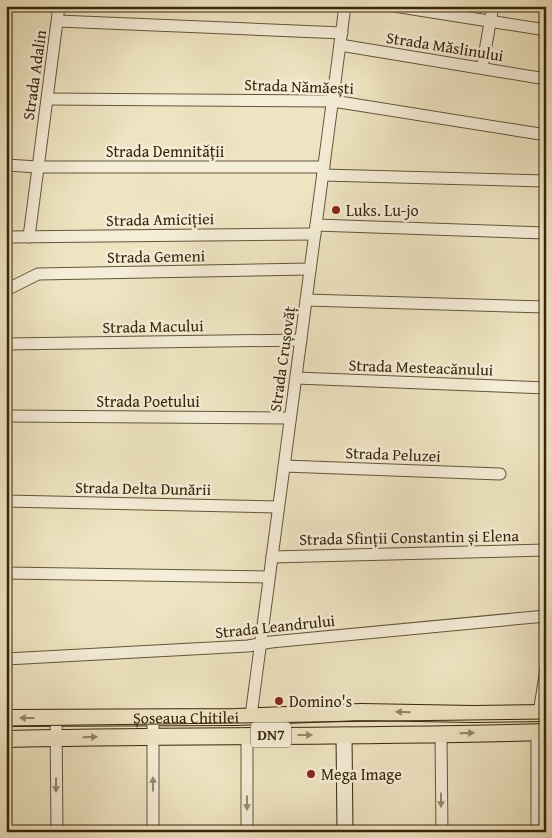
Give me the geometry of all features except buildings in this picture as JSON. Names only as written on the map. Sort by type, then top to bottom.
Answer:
[{"type":"main road","name":"Șoseaua Chitilei","points":[[6,718],[250,716],[361,712],[542,713]]},
{"type":"main road","name":"Șoseaua Chitilei","points":[[6,739],[247,735],[540,734]]},
{"type":"street","name":"Strada Adalin","points":[[29,237],[59,6]]},
{"type":"street","name":"Strada Crușovăț","points":[[250,716],[345,6]]},
{"type":"street","points":[[394,6],[546,30]]},
{"type":"street","points":[[482,68],[493,6]]},
{"type":"street","points":[[58,21],[342,33]]},
{"type":"street","name":"Strada Măslinului","points":[[340,45],[546,79]]},
{"type":"street","name":"Strada Nămăești","points":[[48,98],[333,101],[546,135]]},
{"type":"street","name":"Strada Demnității","points":[[6,165],[323,171],[546,182]]},
{"type":"street","name":"Strada Amiciției","points":[[6,237],[316,229],[546,234]]},
{"type":"street","name":"Strada Gemeni","points":[[6,290],[38,274],[310,269]]},
{"type":"street","points":[[306,300],[546,308]]},
{"type":"street","name":"Strada Macului","points":[[6,344],[301,340]]},
{"type":"street","name":"Strada Mesteacănului","points":[[296,378],[546,388]]},
{"type":"street","name":"Strada Poetului","points":[[6,416],[290,418]]},
{"type":"street","name":"Strada Peluzei","points":[[284,466],[500,474]]},
{"type":"street","name":"Strada Delta Dunării","points":[[6,501],[278,507]]},
{"type":"street","name":"Strada Sfinții Constantin și Elena","points":[[272,557],[546,550]]},
{"type":"street","points":[[6,573],[269,577]]},
{"type":"street","name":"Strada Leandrului","points":[[6,659],[248,646],[271,642],[546,616]]},
{"type":"street","points":[[542,713],[546,669]]},
{"type":"street","points":[[153,717],[153,832]]},
{"type":"street","points":[[56,718],[57,832]]},
{"type":"street","points":[[441,734],[442,832]]},
{"type":"street","points":[[537,832],[540,734]]},
{"type":"street","points":[[247,735],[247,832]]},
{"type":"street","points":[[344,735],[345,832]]},
{"type":"tram line","points":[[6,726],[546,719]]},
{"type":"place","name":"Luks. Lu-jo","points":[[336,210]]},
{"type":"place","name":"Domino's","points":[[279,701]]},
{"type":"place","name":"Mega Image","points":[[311,774]]}]
